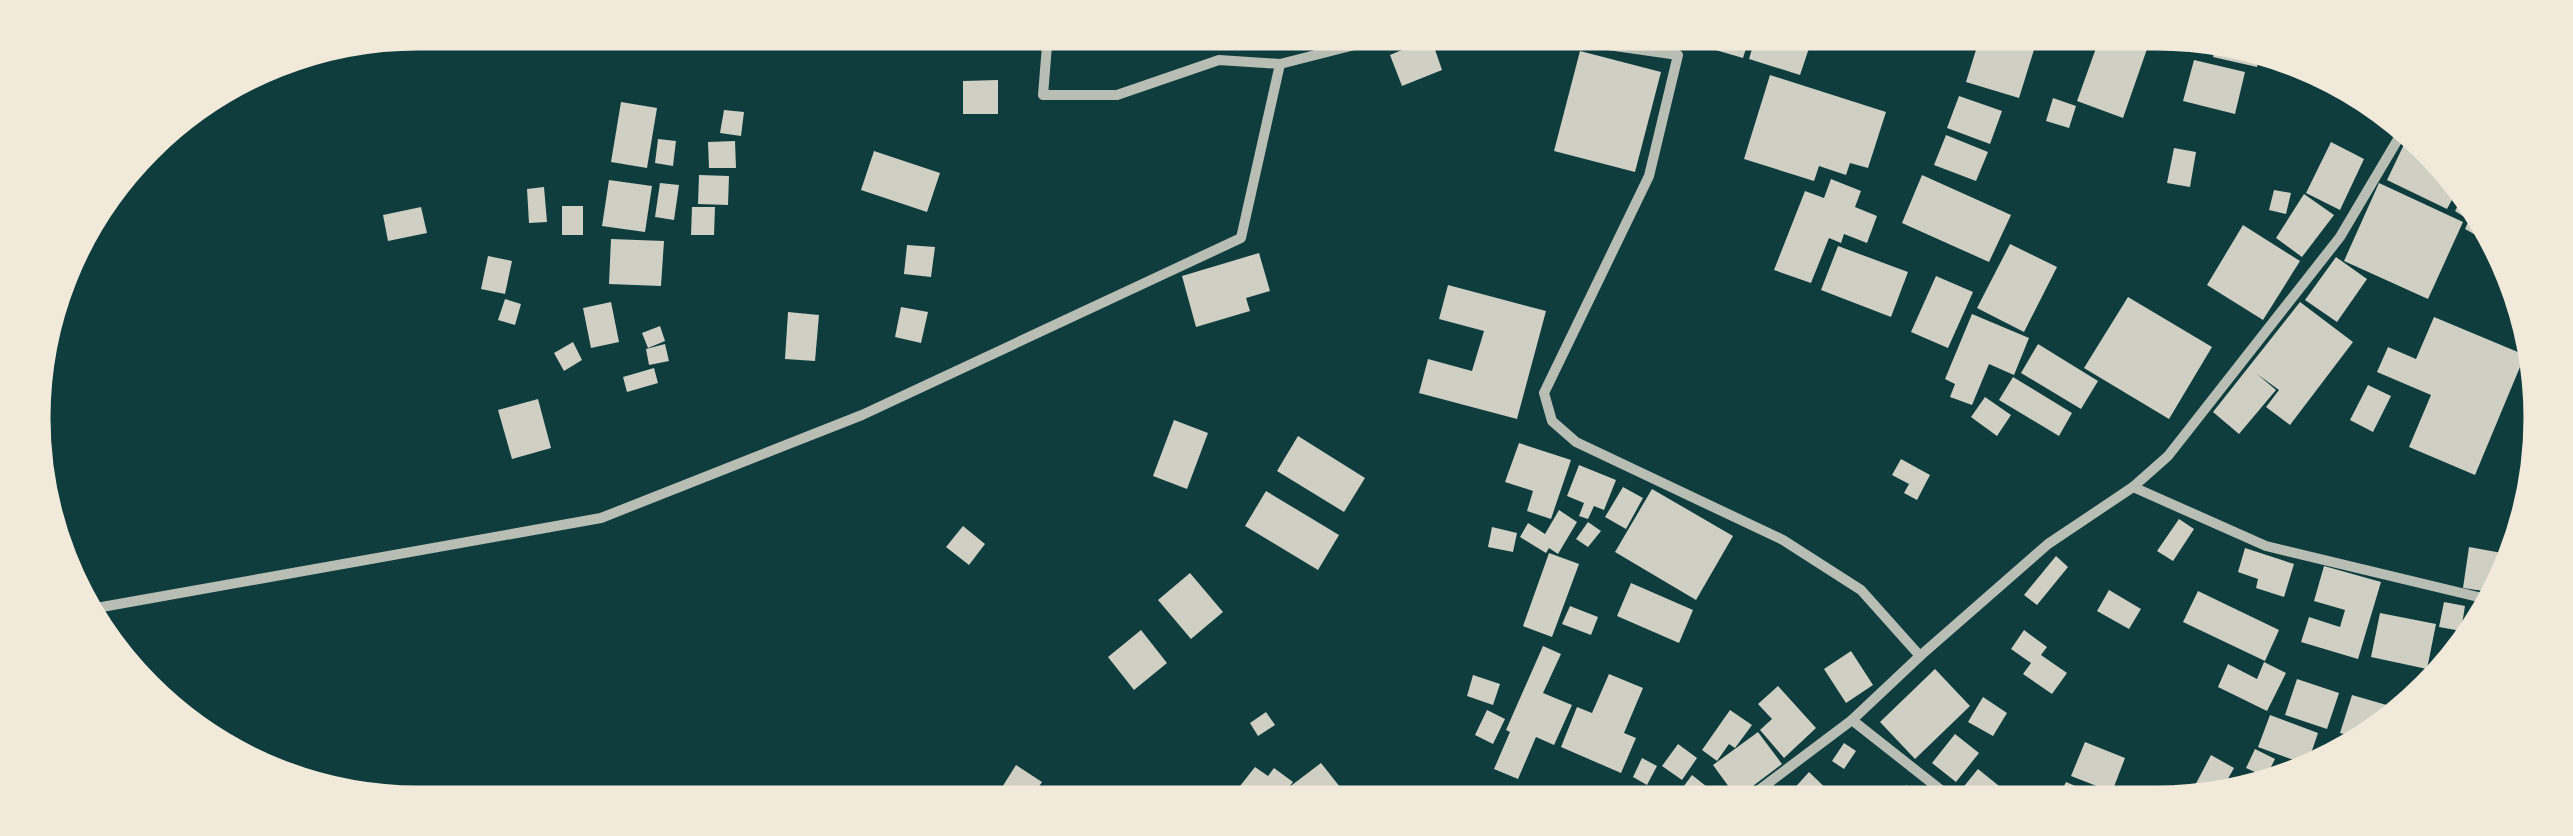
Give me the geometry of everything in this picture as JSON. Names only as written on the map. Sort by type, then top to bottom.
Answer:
[{"type":"street","points":[[1047,48],[1043,94],[1116,95],[1219,60],[1280,64],[1343,48]]},
{"type":"street","points":[[1629,48],[1678,55],[1650,176],[1544,393],[1552,421],[1576,442],[1783,540],[1861,590],[1920,656]]},
{"type":"street","points":[[100,607],[602,518],[862,415],[1241,238],[1280,64]]},
{"type":"street","points":[[1761,788],[1852,720],[2048,544],[2133,487],[2168,456],[2340,237],[2398,138]]},
{"type":"street","points":[[2133,487],[2266,546],[2479,597]]},
{"type":"street","points":[[1852,720],[1938,788]]},
{"type":"building","points":[[1407,48],[1434,48],[1442,70],[1402,86],[1390,55]]},
{"type":"building","points":[[1709,48],[1746,48],[1743,58]]},
{"type":"building","points":[[1752,48],[1809,48],[1800,75],[1749,59]]},
{"type":"building","points":[[1977,48],[2035,48],[2019,98],[1966,82]]},
{"type":"building","points":[[2096,48],[2147,49],[2123,118],[2077,101]]},
{"type":"building","points":[[1580,51],[1661,72],[1635,172],[1554,151]]},
{"type":"building","points":[[2214,53],[2258,62],[2257,67],[2213,57]]},
{"type":"building","points":[[2194,60],[2245,72],[2235,114],[2183,101]]},
{"type":"building","points":[[1770,75],[1886,112],[1868,168],[1850,163],[1846,175],[1819,166],[1814,181],[1744,159]]},
{"type":"building","points":[[998,80],[998,114],[963,114],[963,81]]},
{"type":"building","points":[[1959,96],[2002,111],[1990,144],[1947,128]]},
{"type":"building","points":[[2053,98],[2076,106],[2069,128],[2046,121]]},
{"type":"building","points":[[621,102],[657,108],[647,168],[611,162]]},
{"type":"building","points":[[724,110],[744,112],[741,136],[720,133]]},
{"type":"building","points":[[1946,135],[1988,152],[1976,181],[1934,165]]},
{"type":"building","points":[[658,139],[676,141],[673,166],[655,163]]},
{"type":"building","points":[[735,141],[736,168],[709,168],[708,142]]},
{"type":"building","points":[[2331,142],[2364,159],[2340,210],[2306,193]]},
{"type":"building","points":[[2404,144],[2453,198],[2447,209],[2387,180]]},
{"type":"building","points":[[2174,148],[2196,152],[2190,187],[2167,183]]},
{"type":"building","points":[[874,151],[940,173],[927,212],[861,190]]},
{"type":"building","points":[[699,175],[729,176],[728,205],[698,204]]},
{"type":"building","points":[[1922,175],[2011,215],[1989,262],[1902,223]]},
{"type":"building","points":[[1831,179],[1861,191],[1855,207],[1877,216],[1867,243],[1844,234],[1841,243],[1829,238],[1811,283],[1774,270],[1805,191],[1824,198]]},
{"type":"building","points":[[609,180],[652,186],[645,232],[602,226]]},
{"type":"building","points":[[660,183],[679,185],[674,220],[655,217]]},
{"type":"building","points":[[2379,183],[2463,222],[2428,299],[2344,261]]},
{"type":"building","points":[[544,187],[547,222],[529,223],[527,189]]},
{"type":"building","points":[[2274,190],[2291,193],[2286,214],[2269,210]]},
{"type":"building","points":[[2304,194],[2334,215],[2302,257],[2276,238]]},
{"type":"building","points":[[562,206],[583,206],[583,235],[562,235]]},
{"type":"building","points":[[421,207],[427,233],[388,241],[383,215]]},
{"type":"building","points":[[692,207],[715,207],[714,235],[691,235]]},
{"type":"building","points":[[2469,221],[2478,236],[2465,229]]},
{"type":"building","points":[[2243,225],[2300,261],[2263,320],[2207,285]]},
{"type":"building","points":[[611,239],[664,241],[661,286],[609,284]]},
{"type":"building","points":[[2010,244],[2057,267],[2024,332],[1977,308]]},
{"type":"building","points":[[907,245],[935,247],[931,277],[904,274]]},
{"type":"building","points":[[1838,246],[1908,272],[1891,317],[1821,290]]},
{"type":"building","points":[[1259,253],[1270,291],[1246,298],[1250,311],[1196,327],[1182,276]]},
{"type":"building","points":[[488,256],[512,261],[505,294],[481,289]]},
{"type":"building","points":[[2336,257],[2367,279],[2337,322],[2305,300]]},
{"type":"building","points":[[1936,276],[1973,292],[1948,348],[1911,332]]},
{"type":"building","points":[[1448,285],[1546,311],[1517,419],[1419,393],[1428,359],[1472,371],[1484,331],[1439,319]]},
{"type":"building","points":[[2128,297],[2212,347],[2169,419],[2084,368]]},
{"type":"building","points":[[505,299],[521,304],[515,325],[498,320]]},
{"type":"building","points":[[611,302],[619,342],[591,348],[583,308]]},
{"type":"building","points":[[2300,302],[2353,342],[2290,425],[2266,407],[2279,390],[2257,374],[2276,390],[2239,434],[2213,412]]},
{"type":"building","points":[[901,307],[928,312],[921,343],[895,337]]},
{"type":"building","points":[[788,312],[819,315],[815,361],[785,359]]},
{"type":"building","points":[[1972,314],[2029,338],[2014,375],[1989,364],[1972,405],[1950,397],[1955,384],[1945,379]]},
{"type":"building","points":[[2434,317],[2519,353],[2521,364],[2475,475],[2409,447],[2431,395],[2377,372],[2388,347],[2416,359]]},
{"type":"building","points":[[660,326],[665,341],[648,348],[642,333]]},
{"type":"building","points":[[573,342],[582,360],[564,371],[554,353]]},
{"type":"building","points":[[665,344],[669,361],[649,365],[646,349]]},
{"type":"building","points":[[2038,344],[2098,381],[2081,409],[2021,373]]},
{"type":"building","points":[[654,368],[658,383],[627,392],[623,377]]},
{"type":"building","points":[[2013,377],[2072,413],[2059,436],[1999,400]]},
{"type":"building","points":[[2368,385],[2391,396],[2373,432],[2350,420]]},
{"type":"building","points":[[1985,397],[2011,415],[1997,436],[1971,417]]},
{"type":"building","points":[[538,399],[551,448],[512,459],[498,410]]},
{"type":"building","points":[[1174,420],[1208,433],[1187,489],[1153,476]]},
{"type":"building","points":[[1298,436],[1365,478],[1344,512],[1277,471]]},
{"type":"building","points":[[1519,443],[1571,460],[1551,519],[1527,511],[1533,491],[1505,482]]},
{"type":"building","points":[[1901,459],[1930,475],[1917,500],[1904,493],[1909,484],[1892,475]]},
{"type":"building","points":[[1579,465],[1616,480],[1604,510],[1594,506],[1588,519],[1579,516],[1584,503],[1567,496]]},
{"type":"building","points":[[1623,487],[1643,498],[1626,529],[1605,517]]},
{"type":"building","points":[[1652,489],[1733,536],[1696,600],[1615,552]]},
{"type":"building","points":[[1266,491],[1339,535],[1318,570],[1245,526]]},
{"type":"building","points":[[1559,510],[1577,522],[1558,554],[1549,548],[1546,553],[1520,537],[1528,523],[1545,534]]},
{"type":"building","points":[[2179,519],[2194,529],[2173,561],[2157,551]]},
{"type":"building","points":[[1588,522],[1601,531],[1588,547],[1576,539]]},
{"type":"building","points":[[963,526],[985,544],[969,565],[946,547]]},
{"type":"building","points":[[1492,527],[1517,533],[1513,552],[1488,547]]},
{"type":"building","points":[[2469,547],[2500,553],[2482,591],[2463,588]]},
{"type":"building","points":[[2245,548],[2294,564],[2284,597],[2256,588],[2258,579],[2238,572]]},
{"type":"building","points":[[1549,553],[1579,564],[1552,637],[1523,626]]},
{"type":"building","points":[[2056,556],[2068,567],[2037,605],[2024,595]]},
{"type":"building","points":[[2324,566],[2381,582],[2358,659],[2301,642],[2309,617],[2340,627],[2345,610],[2314,601]]},
{"type":"building","points":[[1190,573],[1223,612],[1191,639],[1158,600]]},
{"type":"building","points":[[1631,583],[1693,610],[1679,643],[1617,616]]},
{"type":"building","points":[[2109,590],[2141,609],[2129,629],[2097,611]]},
{"type":"building","points":[[2198,591],[2279,630],[2265,661],[2183,622]]},
{"type":"building","points":[[2444,602],[2465,606],[2458,631],[2439,627]]},
{"type":"building","points":[[1570,606],[1598,617],[1591,635],[1562,624]]},
{"type":"building","points":[[2380,613],[2436,624],[2427,669],[2371,657]]},
{"type":"building","points":[[1141,630],[1167,663],[1134,690],[1108,657]]},
{"type":"building","points":[[2024,630],[2047,647],[2041,655],[2067,673],[2052,694],[2023,674],[2031,663],[2011,649]]},
{"type":"building","points":[[1543,646],[1561,654],[1543,693],[1572,705],[1554,745],[1536,737],[1518,779],[1494,769],[1510,732],[1506,730]]},
{"type":"building","points":[[1851,651],[1873,685],[1846,703],[1824,669]]},
{"type":"building","points":[[2264,662],[2286,673],[2267,711],[2218,687],[2228,664],[2257,679]]},
{"type":"building","points":[[1935,669],[1970,706],[1915,759],[1880,722]]},
{"type":"building","points":[[1609,674],[1643,688],[1624,733],[1636,738],[1621,773],[1561,747],[1577,707],[1592,713]]},
{"type":"building","points":[[1473,675],[1500,684],[1493,705],[1467,696]]},
{"type":"building","points":[[2297,679],[2339,693],[2327,729],[2285,715]]},
{"type":"building","points":[[1778,686],[1816,728],[1784,758],[1760,730],[1772,719],[1758,704]]},
{"type":"building","points":[[2352,695],[2389,706],[2347,735],[2340,733]]},
{"type":"building","points":[[1983,697],[2007,713],[1993,736],[1968,722]]},
{"type":"building","points":[[1487,710],[1505,719],[1493,744],[1475,735]]},
{"type":"building","points":[[1730,710],[1752,725],[1735,748],[1729,744],[1717,761],[1702,750]]},
{"type":"building","points":[[1266,712],[1275,725],[1258,736],[1250,723]]},
{"type":"building","points":[[2270,715],[2318,733],[2311,754],[2295,761],[2258,747]]},
{"type":"building","points":[[1758,732],[1782,764],[1750,788],[1730,788],[1713,765]]},
{"type":"building","points":[[1955,734],[1979,753],[1956,782],[1932,763]]},
{"type":"building","points":[[2085,742],[2125,758],[2114,788],[2102,788],[2071,776]]},
{"type":"building","points":[[1844,743],[1856,751],[1844,769],[1832,761]]},
{"type":"building","points":[[1678,744],[1697,758],[1682,780],[1662,766]]},
{"type":"building","points":[[2255,749],[2275,759],[2269,770],[2259,774],[2246,768]]},
{"type":"building","points":[[2211,755],[2234,768],[2227,781],[2195,786]]},
{"type":"building","points":[[1642,758],[1657,766],[1647,785],[1633,777]]},
{"type":"building","points":[[1321,763],[1340,787],[1339,788],[1288,788]]},
{"type":"building","points":[[1016,765],[1042,782],[1038,788],[1002,788]]},
{"type":"building","points":[[1255,767],[1268,776],[1274,768],[1293,782],[1288,788],[1238,788]]},
{"type":"building","points":[[1978,769],[2002,788],[1963,788]]},
{"type":"building","points":[[1809,772],[1826,788],[1795,788]]},
{"type":"building","points":[[1692,775],[1708,788],[1682,788]]}]
